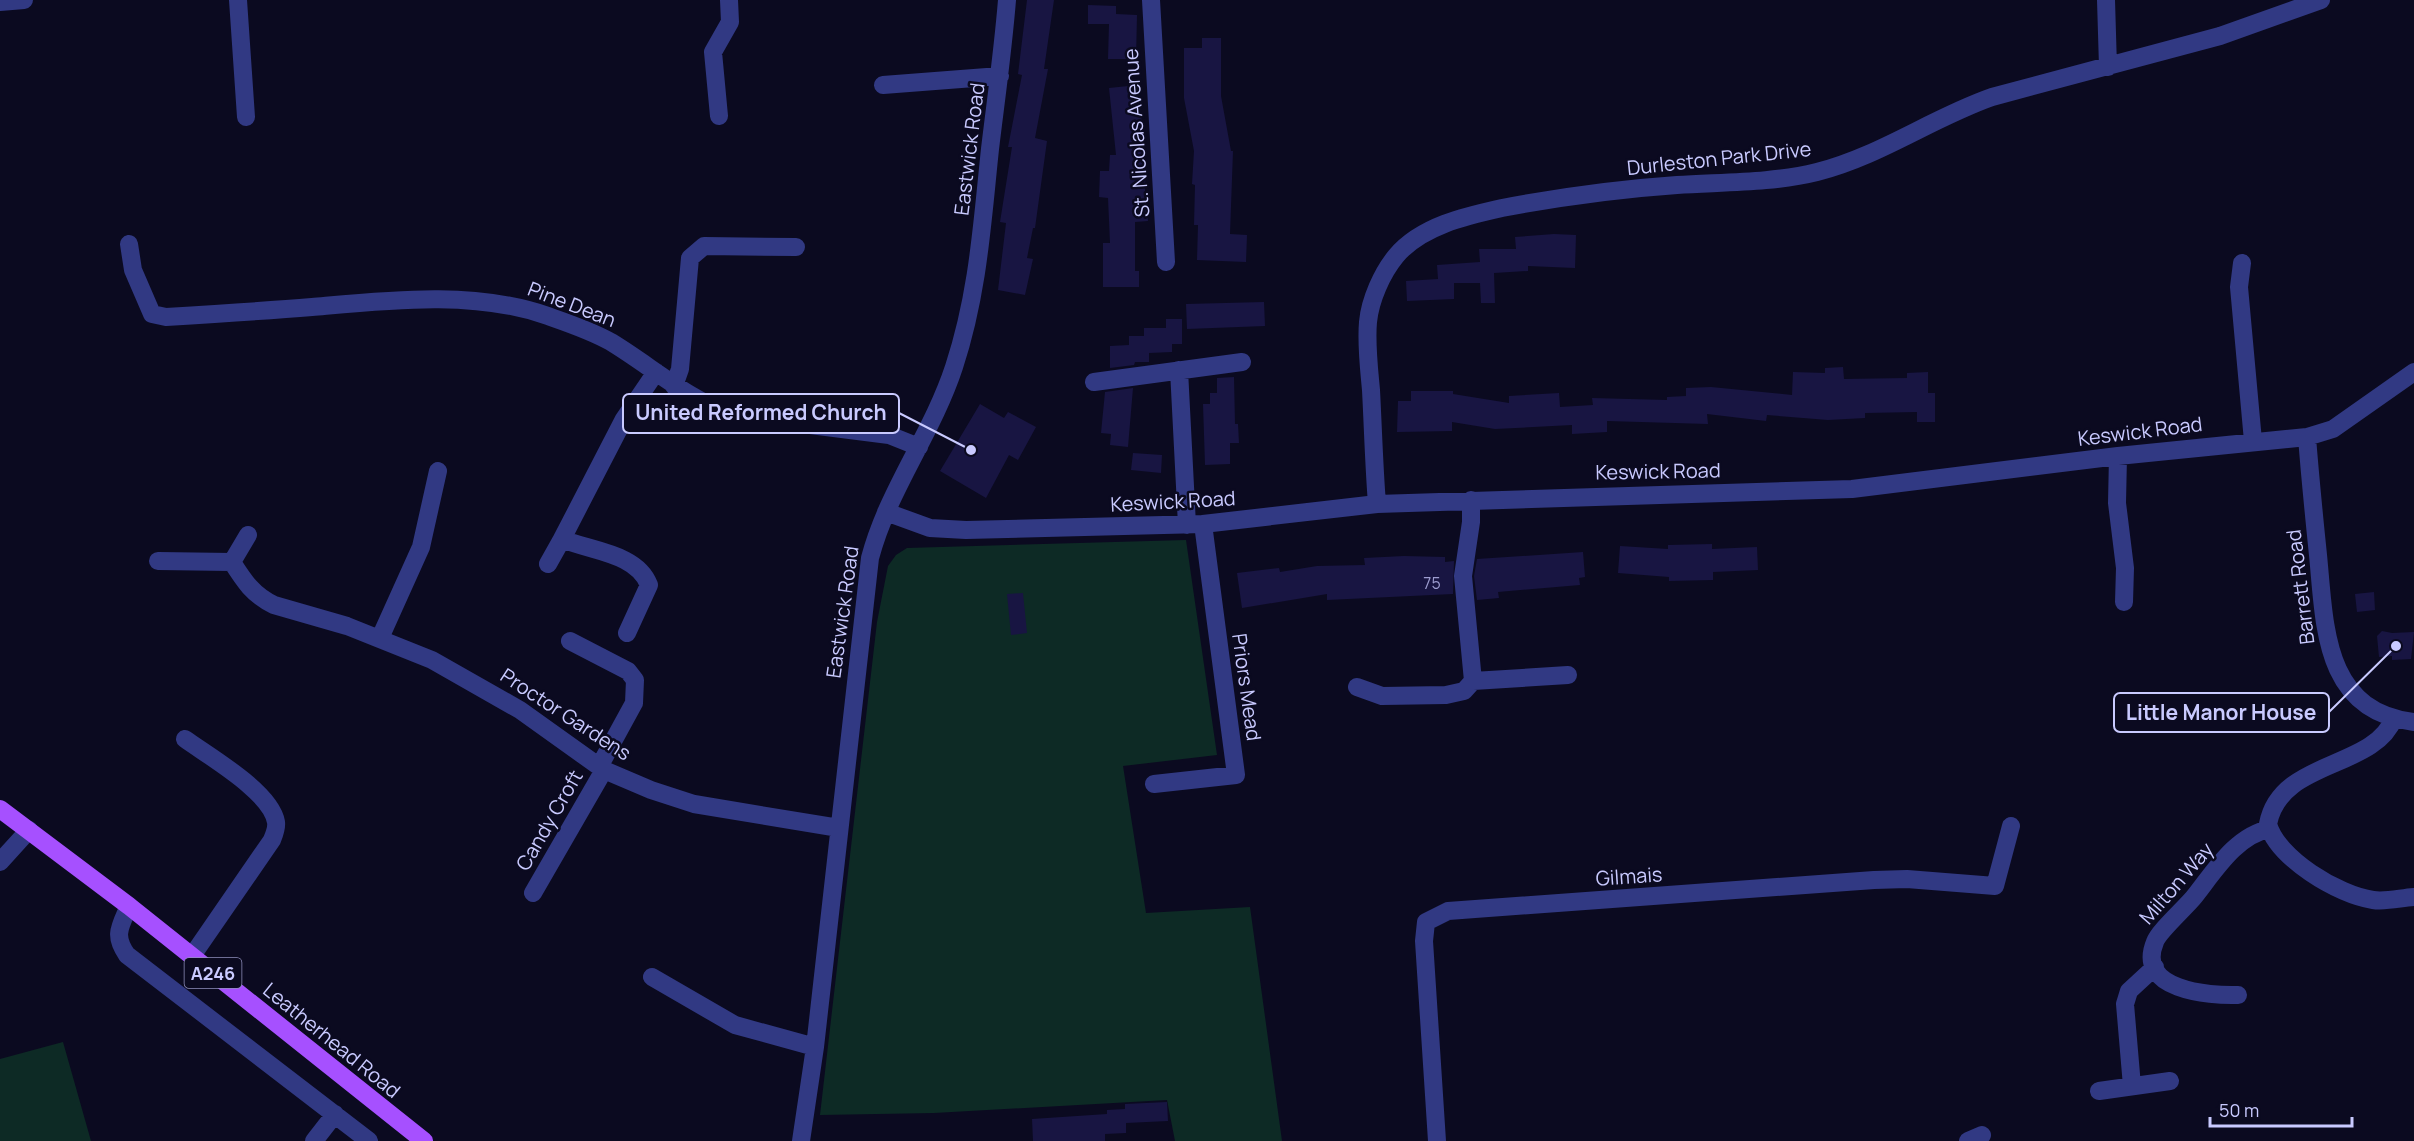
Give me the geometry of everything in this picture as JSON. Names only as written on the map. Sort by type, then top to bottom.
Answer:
[{"type":"main road","name":"Leatherhead Road","points":[[0,809],[129,906],[424,1141]]},
{"type":"street","points":[[0,2],[24,0]]},
{"type":"street","points":[[238,0],[246,117]]},
{"type":"street","points":[[719,117],[713,52],[729,22],[729,0]]},
{"type":"street","name":"Eastwick Road","points":[[801,1141],[815,1047],[870,558],[886,512],[920,447],[953,370],[971,311],[1007,0]]},
{"type":"street","name":"St. Nicolas Avenue","points":[[1151,0],[1166,262]]},
{"type":"street","points":[[2106,0],[2108,67]]},
{"type":"street","name":"Durleston Park Drive","points":[[1377,504],[1368,322],[1372,302],[1396,256],[1411,241],[1436,227],[1475,214],[1532,202],[1633,188],[1765,179],[1816,172],[1902,141],[1961,108],[1992,97],[2220,36],[2322,0]]},
{"type":"street","points":[[883,85],[1000,76]]},
{"type":"street","name":"Pine Dean","points":[[129,244],[133,270],[153,314],[166,317],[394,300],[514,305],[608,340],[674,386],[710,407],[732,415],[889,435],[920,447]]},
{"type":"street","points":[[674,386],[680,369],[690,258],[704,246],[796,247]]},
{"type":"street","points":[[2242,263],[2239,287],[2253,441]]},
{"type":"street","points":[[1094,382],[1242,362]]},
{"type":"street","points":[[1179,370],[1195,525]]},
{"type":"street","points":[[548,564],[624,419],[656,372]]},
{"type":"street","name":"Keswick Road","points":[[886,512],[930,528],[966,530],[1195,525],[1377,504],[1852,489],[2118,456],[2307,437],[2333,429],[2414,372]]},
{"type":"street","name":"Barrett Road","points":[[2307,437],[2328,649],[2347,687],[2361,701],[2394,718],[2414,722]]},
{"type":"street","points":[[2118,456],[2117,503],[2124,559],[2124,602]]},
{"type":"street","points":[[380,638],[421,547],[438,471]]},
{"type":"street","points":[[1471,500],[1471,522],[1463,576],[1473,681]]},
{"type":"street","name":"Priors Mead","points":[[1154,784],[1236,775],[1195,525]]},
{"type":"street","points":[[158,561],[232,562],[248,535]]},
{"type":"street","points":[[562,539],[633,564],[644,573],[649,585],[627,633]]},
{"type":"street","name":"Proctor Gardens","points":[[232,562],[247,586],[259,598],[274,605],[380,638],[432,660],[479,684],[602,769],[694,804],[839,828]]},
{"type":"street","name":"Candy Croft","points":[[533,893],[602,769],[634,703],[635,680],[628,671],[570,640]]},
{"type":"street","points":[[1357,687],[1382,696],[1446,695],[1464,691],[1473,681],[1568,675]]},
{"type":"street","points":[[2394,718],[2388,732],[2378,740],[2315,771],[2288,790],[2271,812],[2270,829],[2275,840],[2296,862],[2355,896],[2376,900],[2414,897]]},
{"type":"street","points":[[185,740],[244,781],[272,810],[276,824],[272,840],[192,956]]},
{"type":"street","name":"Gilmais","points":[[1437,1141],[1424,941],[1426,922],[1449,911],[1874,880],[1906,879],[1995,886],[2011,826]]},
{"type":"street","name":"Milton Way","points":[[2155,967],[2152,950],[2158,936],[2180,915],[2220,864],[2248,836],[2270,829]]},
{"type":"street","points":[[0,862],[29,830]]},
{"type":"street","points":[[129,906],[119,928],[118,942],[127,955],[369,1141]]},
{"type":"street","points":[[2132,1086],[2125,1004],[2129,991],[2155,967],[2162,978],[2193,992],[2238,995]]},
{"type":"street","points":[[652,977],[735,1025],[815,1047]]},
{"type":"street","points":[[2099,1090],[2170,1081]]},
{"type":"street","points":[[314,1141],[335,1114]]},
{"type":"green space","points":[[1186,540],[1217,755],[1123,766],[1146,913],[1250,907],[1282,1141],[1175,1141],[1167,1100],[934,1113],[820,1115],[877,622],[888,566],[896,555],[907,548]]},
{"type":"green space","points":[[63,1042],[91,1141],[0,1141],[0,1059]]},
{"type":"building","points":[[1027,0],[1054,0],[1044,69],[1048,69],[1035,138],[1047,141],[1035,228],[1033,228],[1027,258],[1033,259],[1025,295],[998,290],[1006,223],[1000,222],[1012,147],[1008,147],[1022,75],[1018,74]]},
{"type":"building","points":[[1088,5],[1116,6],[1116,14],[1137,15],[1136,59],[1108,59],[1109,24],[1088,24]]},
{"type":"building","points":[[1202,38],[1221,38],[1221,96],[1231,151],[1233,151],[1230,234],[1247,235],[1246,262],[1197,260],[1198,225],[1194,225],[1195,185],[1192,184],[1194,151],[1184,98],[1184,48],[1202,48]]},
{"type":"building","points":[[1138,85],[1146,159],[1145,190],[1148,221],[1135,222],[1135,271],[1139,271],[1139,287],[1103,287],[1103,243],[1110,243],[1108,198],[1099,197],[1100,171],[1109,171],[1110,155],[1116,155],[1109,88]]},
{"type":"building","points":[[1576,235],[1575,268],[1528,266],[1528,271],[1494,273],[1495,303],[1481,303],[1480,283],[1454,283],[1454,299],[1407,301],[1406,281],[1438,279],[1437,265],[1480,262],[1479,249],[1516,249],[1515,237]]},
{"type":"building","points":[[1264,302],[1265,326],[1187,329],[1186,304]]},
{"type":"building","points":[[1166,319],[1182,319],[1182,344],[1172,344],[1172,352],[1149,353],[1149,362],[1135,362],[1134,365],[1110,368],[1110,346],[1129,345],[1129,336],[1144,336],[1144,328],[1166,328]]},
{"type":"building","points":[[1843,367],[1844,379],[1907,378],[1907,373],[1928,372],[1928,393],[1935,393],[1935,422],[1917,422],[1917,412],[1865,413],[1865,418],[1828,420],[1767,415],[1766,421],[1707,414],[1708,424],[1607,421],[1607,432],[1572,434],[1572,425],[1495,429],[1452,422],[1452,431],[1397,432],[1398,401],[1411,401],[1411,391],[1453,391],[1453,394],[1509,403],[1509,396],[1559,393],[1560,407],[1593,405],[1592,398],[1667,400],[1667,397],[1686,396],[1686,388],[1711,387],[1792,395],[1793,372],[1825,373],[1825,368]]},
{"type":"building","points":[[1234,377],[1235,424],[1238,424],[1239,443],[1230,443],[1230,464],[1205,465],[1203,404],[1210,404],[1210,393],[1217,393],[1217,378]]},
{"type":"building","points":[[1133,388],[1128,447],[1110,445],[1111,434],[1101,433],[1105,392]]},
{"type":"building","points":[[980,404],[1004,418],[1008,412],[1036,427],[1018,460],[1009,455],[986,498],[940,471]]},
{"type":"building","points":[[1133,453],[1162,455],[1161,473],[1131,470]]},
{"type":"building","points":[[1712,544],[1712,549],[1757,547],[1758,570],[1713,572],[1713,580],[1669,581],[1669,577],[1618,573],[1620,546],[1668,549],[1668,545]]},
{"type":"building","points":[[1583,552],[1585,577],[1579,578],[1580,585],[1498,592],[1499,598],[1477,600],[1474,576],[1477,559]]},
{"type":"building","points":[[1445,557],[1445,562],[1454,561],[1453,594],[1327,600],[1327,594],[1242,608],[1237,573],[1279,568],[1280,572],[1317,566],[1365,565],[1364,558]]},
{"type":"building","points":[[2374,592],[2375,610],[2357,612],[2355,594]]},
{"type":"building","points":[[1023,593],[1027,633],[1011,635],[1007,594]]},
{"type":"building","points":[[2382,631],[2414,632],[2411,659],[2392,660],[2392,656],[2379,657],[2377,636]]},
{"type":"building","points":[[1167,1102],[1168,1121],[1126,1123],[1126,1133],[1105,1134],[1105,1141],[1033,1141],[1032,1119],[1107,1114],[1107,1110],[1125,1109],[1125,1104]]},
{"type":"place","name":"United Reformed Church","points":[[971,450]]},
{"type":"place","name":"Little Manor House","points":[[2396,646]]}]
